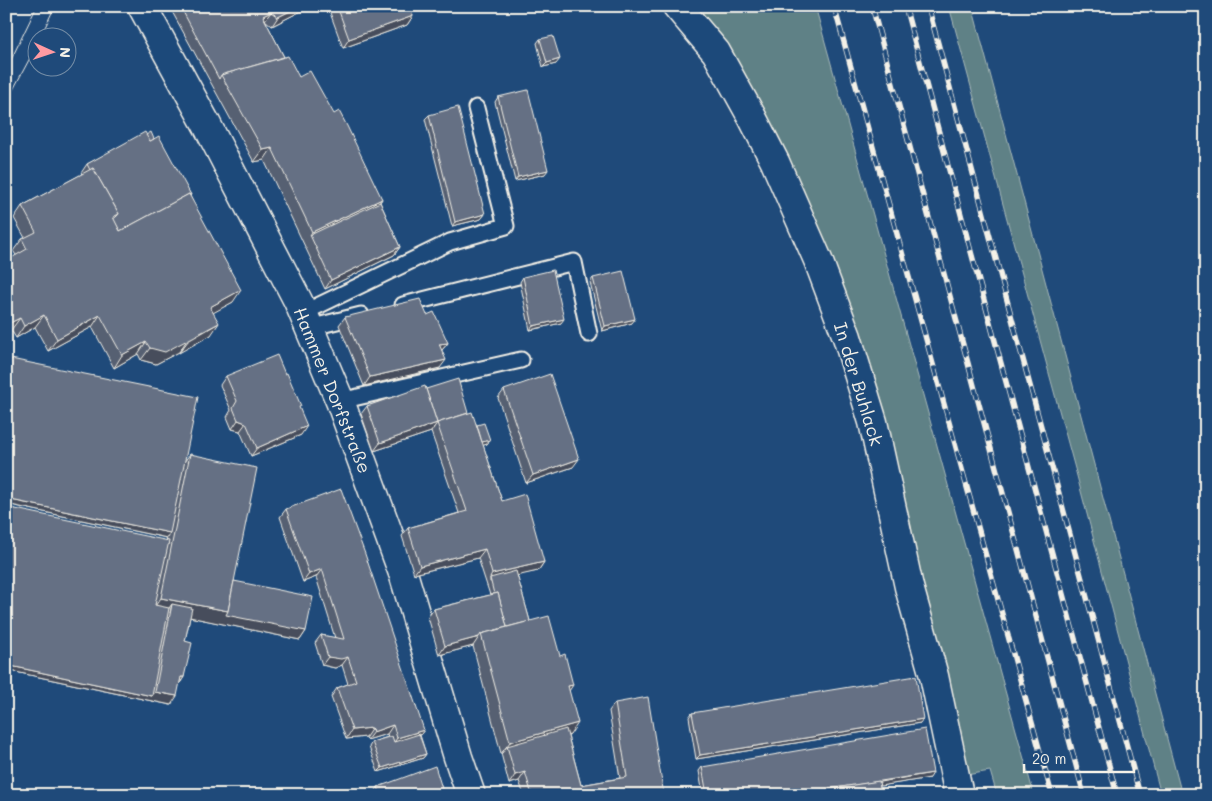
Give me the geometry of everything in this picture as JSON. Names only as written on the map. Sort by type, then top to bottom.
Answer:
[{"type":"street","name":"Hammer Dorfstraße","points":[[142,6],[207,124],[306,320],[340,400],[404,576],[471,795]]},
{"type":"street","name":"In der Buhlack","points":[[677,6],[716,52],[752,116],[775,162],[818,260],[847,337],[873,422],[910,587],[934,676],[959,795]]},
{"type":"lane","points":[[306,320],[450,242],[506,226],[476,108]]},
{"type":"lane","points":[[306,320],[380,310],[574,262],[589,334]]},
{"type":"lane","points":[[340,400],[521,360]]},
{"type":"green space","points":[[681,6],[815,6],[1034,795],[997,795],[990,771],[960,776],[850,335]]},
{"type":"green space","points":[[949,6],[972,6],[1182,795],[1161,795],[1077,476]]},
{"type":"building","points":[[180,6],[300,6],[278,17],[271,12],[263,16],[284,57],[221,75],[219,79]]},
{"type":"building","points":[[337,6],[409,6],[413,16],[349,39]]},
{"type":"building","points":[[553,36],[560,59],[547,63],[540,39]]},
{"type":"building","points":[[288,56],[299,77],[310,71],[334,114],[339,111],[382,199],[312,232],[272,148],[263,150],[221,75]]},
{"type":"building","points":[[528,90],[548,170],[518,177],[498,97]]},
{"type":"building","points":[[458,107],[485,214],[455,222],[429,115]]},
{"type":"building","points":[[145,132],[150,141],[159,136],[191,195],[189,194],[120,231],[113,219],[119,214],[93,168],[90,170],[87,164]]},
{"type":"building","points":[[151,132],[154,139],[150,141],[146,135]]},
{"type":"building","points":[[93,168],[119,214],[113,217],[120,231],[189,194],[241,290],[210,307],[219,323],[165,352],[150,348],[146,342],[122,355],[100,315],[57,339],[44,315],[24,326],[20,318],[6,325],[6,261],[27,249],[22,239],[36,232],[22,206]]},
{"type":"building","points":[[380,202],[400,247],[331,280],[310,235]]},
{"type":"building","points":[[553,270],[564,319],[533,326],[523,277]]},
{"type":"building","points":[[623,271],[635,319],[605,326],[593,278]]},
{"type":"building","points":[[420,299],[427,315],[434,312],[448,343],[439,344],[446,360],[370,377],[345,317]]},
{"type":"building","points":[[277,355],[301,406],[299,407],[307,426],[257,448],[246,423],[238,420],[233,408],[237,401],[226,376]]},
{"type":"building","points":[[6,358],[198,397],[170,533],[6,499]]},
{"type":"building","points":[[550,374],[579,459],[533,475],[504,390]]},
{"type":"building","points":[[458,379],[468,413],[437,423],[426,389]]},
{"type":"building","points":[[425,386],[437,423],[380,443],[367,406]]},
{"type":"building","points":[[472,412],[502,501],[525,494],[544,562],[492,574],[485,549],[420,566],[408,528],[467,511],[437,423]]},
{"type":"building","points":[[484,423],[490,440],[482,442],[477,425]]},
{"type":"building","points":[[190,454],[257,468],[228,611],[161,598]]},
{"type":"building","points":[[341,489],[365,554],[424,730],[397,738],[393,725],[373,732],[372,728],[352,730],[337,688],[356,681],[348,657],[341,659],[328,657],[321,635],[344,639],[322,569],[309,574],[286,509]]},
{"type":"building","points":[[6,507],[169,541],[155,605],[169,608],[152,696],[6,665]]},
{"type":"building","points":[[516,571],[530,621],[507,627],[498,593],[494,594],[490,578]]},
{"type":"building","points":[[234,581],[313,597],[306,631],[226,615]]},
{"type":"building","points":[[498,593],[507,627],[445,646],[434,609]]},
{"type":"building","points":[[172,604],[192,608],[185,641],[192,643],[184,677],[181,677],[177,696],[155,692]]},
{"type":"building","points":[[549,616],[560,656],[565,654],[573,685],[568,686],[578,723],[510,742],[481,634]]},
{"type":"building","points":[[916,676],[923,719],[700,755],[692,713]]},
{"type":"building","points":[[648,697],[664,795],[532,795],[525,772],[515,775],[507,746],[566,729],[581,785],[627,777],[615,703]]},
{"type":"building","points":[[925,729],[933,773],[799,795],[707,795],[702,767]]},
{"type":"building","points":[[419,734],[426,754],[382,768],[372,742],[392,736],[394,742]]},
{"type":"building","points":[[435,766],[444,795],[381,795],[378,787]]},
{"type":"building","points":[[879,781],[881,795],[803,795],[803,793]]},
{"type":"tram line","points":[[6,70],[37,6]]},
{"type":"tram line","points":[[45,28],[55,6]]},
{"type":"tram line","points":[[6,103],[28,62]]},
{"type":"railway","points":[[834,6],[1052,795]]},
{"type":"railway","points":[[872,6],[1084,795]]},
{"type":"railway","points":[[905,6],[1117,795]]},
{"type":"railway","points":[[928,6],[1140,795]]}]
